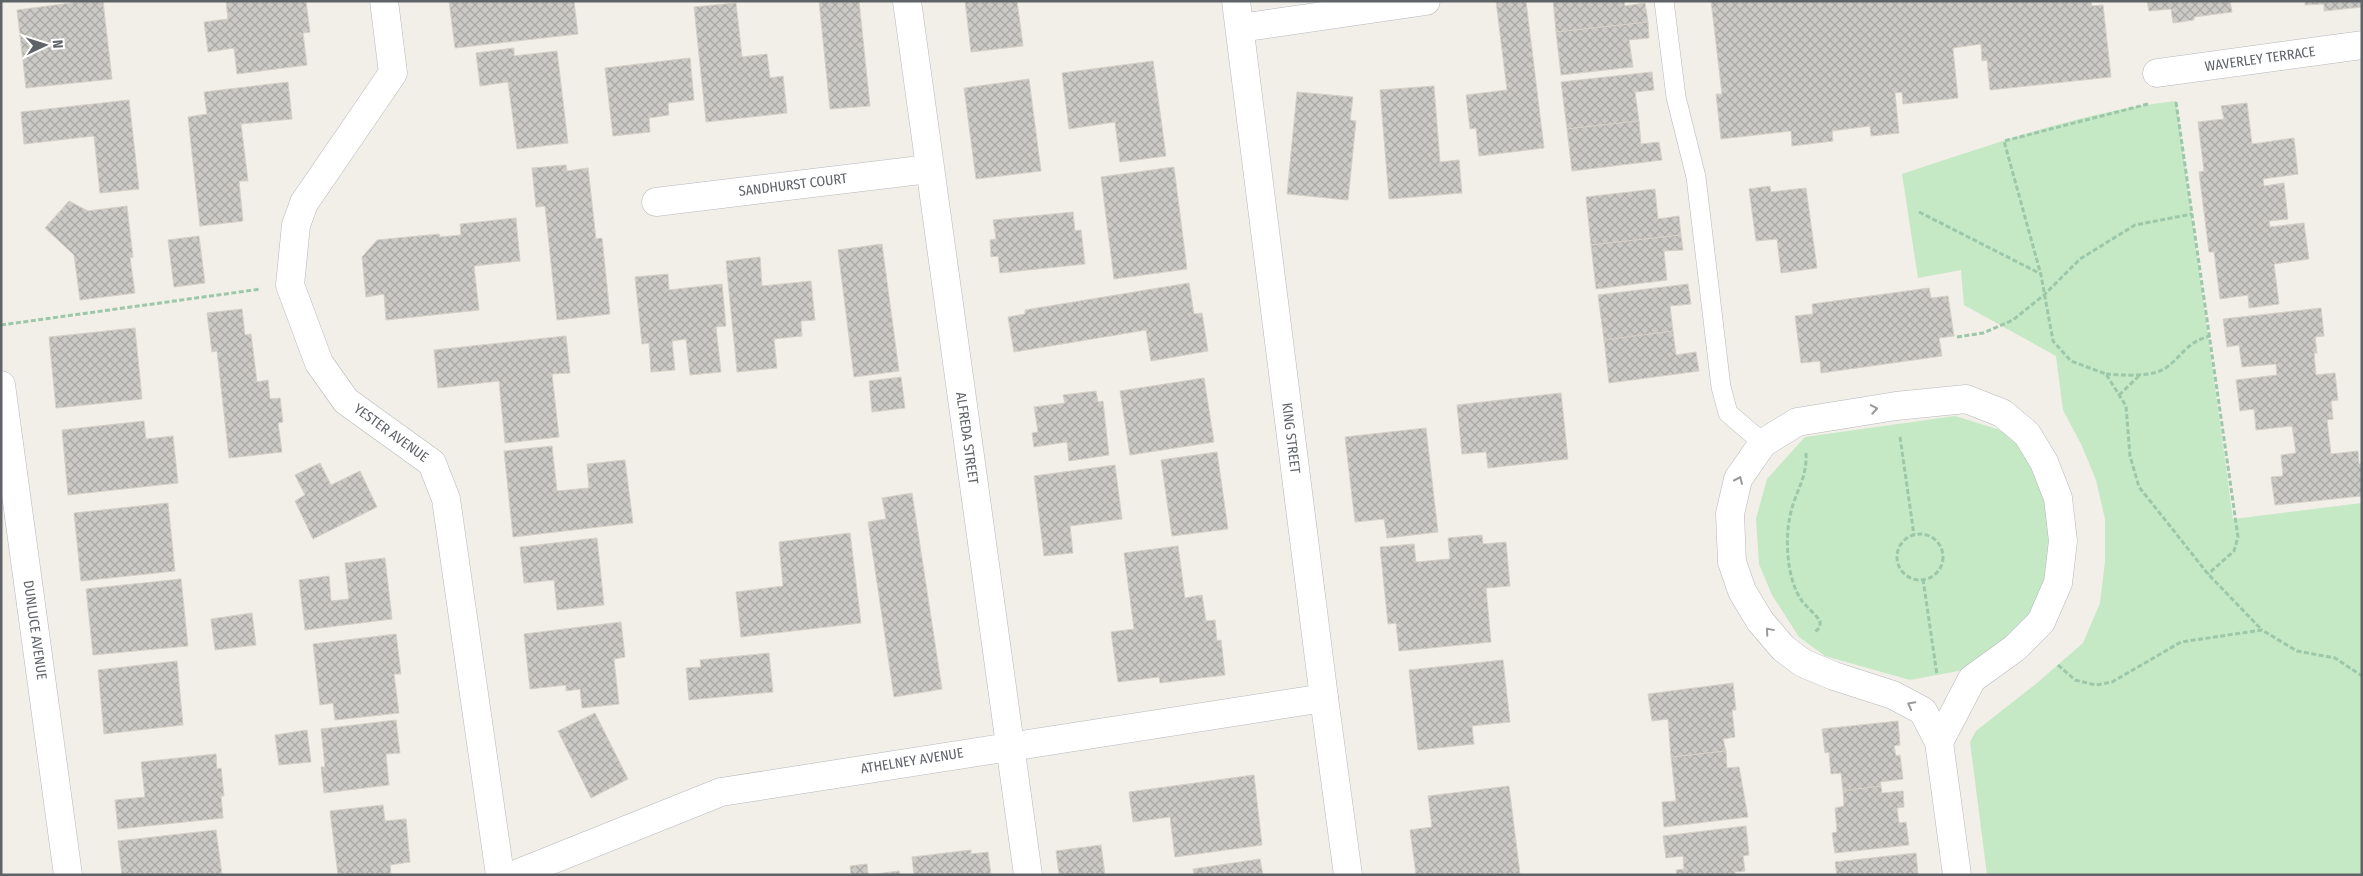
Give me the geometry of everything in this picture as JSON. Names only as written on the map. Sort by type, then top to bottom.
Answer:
[{"type":"street","name":"YESTER AVENUE","points":[[384,1],[393,73],[304,203],[296,225],[290,284],[319,363],[346,401],[432,463],[446,499],[500,875]]},
{"type":"street","name":"ALFREDA STREET","points":[[907,1],[1028,875]]},
{"type":"street","name":"KING STREET","points":[[1236,1],[1348,875]]},
{"type":"street","points":[[1240,28],[1426,1]]},
{"type":"street","name":"WAVERLEY TERRACE","points":[[2157,72],[2362,45]]},
{"type":"street","name":"SANDHURST COURT","points":[[656,202],[929,169]]},
{"type":"street","name":"DUNLUCE AVENUE","points":[[2,389],[68,875]]},
{"type":"street","points":[[1939,742],[1972,679],[2015,648],[2041,622],[2058,582],[2063,541],[2058,498],[2044,462],[2026,434],[2002,413],[1966,399],[1896,406],[1798,422],[1764,443],[1738,479],[1730,514],[1732,562],[1742,590],[1760,621],[1788,652],[1803,663],[1834,676],[1893,695],[1923,711],[1939,742],[1957,875]]},
{"type":"street","name":"ATHELNEY AVENUE","points":[[514,875],[721,792],[1324,698]]},
{"type":"lane","points":[[1664,1],[1676,97],[1696,177],[1721,387],[1728,413],[1764,443]]},
{"type":"path","points":[[2166,102],[2176,101],[2238,537],[2234,551],[2208,574]]},
{"type":"path","points":[[2156,103],[2136,106],[2004,141],[2041,274],[2053,341],[2071,361],[2106,374],[2140,375],[2166,369],[2196,340],[2210,336]]},
{"type":"path","points":[[1919,212],[2041,274]]},
{"type":"path","points":[[1957,337],[1983,333],[2013,320],[2044,295],[2080,259],[2135,225],[2192,214]]},
{"type":"path","points":[[1,325],[290,284]]},
{"type":"path","points":[[2106,374],[2126,406],[2130,456],[2139,488],[2208,574],[2262,630],[2297,650],[2335,658],[2362,676]]},
{"type":"path","points":[[2119,395],[2140,375]]},
{"type":"path","points":[[1900,434],[1914,535]]},
{"type":"path","points":[[1805,446],[1806,470],[1791,510],[1786,546],[1792,577],[1801,600],[1820,621],[1820,627],[1813,635]]},
{"type":"path","points":[[1914,535],[1929,536],[1940,546],[1942,552],[1941,567],[1931,577],[1923,579],[1909,577],[1903,572],[1897,558],[1902,544],[1914,535]]},
{"type":"path","points":[[1923,579],[1937,675]]},
{"type":"path","points":[[2058,665],[2075,680],[2096,685],[2104,684],[2112,682],[2181,642],[2262,630]]},
{"type":"green space","points":[[2176,101],[2233,519],[2362,503],[2362,875],[1987,875],[1970,742],[1976,731],[2037,683],[2083,643],[2100,603],[2105,561],[2105,519],[2096,480],[2081,444],[2063,410],[2056,356],[1964,305],[1961,270],[1918,278],[1902,174],[2038,130],[2107,113]]},
{"type":"green space","points":[[1955,416],[2000,430],[2023,448],[2039,469],[2057,556],[2037,614],[1969,669],[1910,680],[1825,656],[1799,637],[1772,595],[1759,564],[1756,519],[1767,479],[1805,437]]},
{"type":"building","points":[[86,1],[103,1],[112,79],[26,88],[17,10]]},
{"type":"building","points":[[226,1],[306,1],[310,32],[303,33],[307,65],[237,74],[234,48],[208,52],[204,22],[228,19]]},
{"type":"building","points":[[449,1],[574,1],[578,34],[455,48]]},
{"type":"building","points":[[819,1],[859,1],[870,106],[830,109]]},
{"type":"building","points":[[965,1],[1017,1],[1023,46],[971,52]]},
{"type":"building","points":[[1496,1],[1526,1],[1544,148],[1479,156],[1476,128],[1470,129],[1466,95],[1507,90]]},
{"type":"building","points":[[1553,1],[1624,1],[1625,6],[1645,3],[1648,22],[1556,32]]},
{"type":"building","points":[[1711,1],[2091,1],[2092,6],[2103,5],[2111,77],[1990,90],[1987,60],[1982,61],[1981,44],[1953,48],[1958,98],[1903,104],[1902,92],[1895,93],[1899,133],[1871,136],[1870,126],[1832,131],[1833,141],[1792,146],[1791,131],[1721,139],[1716,94],[1722,94]]},
{"type":"building","points":[[2147,1],[2230,1],[2232,12],[2194,17],[2194,20],[2173,23],[2171,9],[2149,11]]},
{"type":"building","points":[[2305,1],[2362,1],[2362,7],[2324,11],[2324,4],[2305,5]]},
{"type":"building","points":[[736,3],[742,57],[767,54],[770,78],[783,76],[787,113],[706,122],[694,7]]},
{"type":"building","points":[[1648,22],[1649,38],[1629,40],[1633,67],[1561,75],[1556,32]]},
{"type":"building","points":[[514,48],[514,56],[557,51],[568,143],[517,149],[508,82],[480,86],[476,53]]},
{"type":"building","points":[[690,58],[694,100],[668,103],[669,115],[649,118],[650,132],[613,136],[605,68]]},
{"type":"building","points":[[1153,61],[1166,156],[1120,162],[1115,122],[1069,129],[1062,73]]},
{"type":"building","points":[[1652,72],[1654,90],[1635,92],[1639,121],[1567,129],[1561,82]]},
{"type":"building","points":[[1029,79],[1041,171],[976,179],[964,88]]},
{"type":"building","points":[[288,82],[292,119],[241,124],[248,181],[239,181],[243,221],[200,226],[188,117],[207,114],[204,92]]},
{"type":"building","points":[[1434,86],[1440,162],[1459,160],[1462,193],[1389,199],[1380,90]]},
{"type":"building","points":[[1297,92],[1353,97],[1350,120],[1356,121],[1348,200],[1287,194]]},
{"type":"building","points":[[129,100],[139,189],[100,193],[94,136],[24,144],[21,112]]},
{"type":"building","points":[[2247,103],[2252,144],[2294,138],[2298,174],[2263,179],[2264,186],[2284,183],[2288,219],[2269,221],[2270,227],[2304,223],[2309,259],[2274,264],[2279,304],[2249,308],[2248,295],[2220,299],[2214,252],[2209,252],[2199,172],[2204,171],[2198,122],[2224,119],[2221,106]]},
{"type":"building","points":[[1639,121],[1641,144],[1659,142],[1662,160],[1572,171],[1567,129]]},
{"type":"building","points":[[566,165],[567,171],[588,168],[596,239],[602,238],[610,314],[557,320],[545,206],[536,207],[532,168]]},
{"type":"building","points":[[1174,167],[1187,269],[1114,279],[1101,177]]},
{"type":"building","points":[[1770,186],[1771,192],[1806,188],[1817,268],[1781,273],[1777,239],[1756,241],[1749,189]]},
{"type":"building","points":[[1655,189],[1658,219],[1679,216],[1681,235],[1591,245],[1586,197]]},
{"type":"building","points":[[69,201],[88,211],[127,206],[133,257],[130,258],[135,293],[80,300],[74,255],[45,228]]},
{"type":"building","points":[[1073,212],[1075,231],[1081,230],[1085,264],[1000,273],[998,256],[991,257],[990,240],[996,239],[993,220]]},
{"type":"building","points":[[516,218],[520,261],[474,266],[479,310],[386,320],[384,294],[366,297],[362,257],[377,240],[439,234],[440,237],[461,235],[460,224]]},
{"type":"building","points":[[1681,235],[1683,250],[1664,251],[1667,280],[1596,289],[1591,245]]},
{"type":"building","points":[[199,236],[205,283],[174,287],[168,240]]},
{"type":"building","points":[[882,244],[899,371],[854,377],[838,250]]},
{"type":"building","points":[[760,257],[762,286],[811,281],[815,320],[801,321],[802,336],[774,339],[777,368],[737,372],[726,261]]},
{"type":"building","points":[[668,274],[669,290],[722,284],[726,326],[716,327],[721,372],[690,375],[686,339],[672,341],[675,370],[651,372],[649,343],[642,344],[635,277]]},
{"type":"building","points":[[1189,283],[1194,314],[1202,313],[1208,351],[1151,361],[1146,330],[1014,352],[1008,317],[1025,314],[1025,310]]},
{"type":"building","points":[[1688,284],[1691,304],[1670,306],[1673,331],[1604,340],[1598,295]]},
{"type":"building","points":[[1929,288],[1931,298],[1948,296],[1954,336],[1939,338],[1942,356],[1821,373],[1820,361],[1801,363],[1795,316],[1813,314],[1812,304]]},
{"type":"building","points":[[2321,308],[2324,336],[2315,337],[2317,353],[2314,353],[2316,375],[2335,373],[2338,400],[2331,401],[2333,419],[2327,420],[2331,454],[2358,451],[2359,464],[2362,463],[2362,496],[2275,505],[2271,477],[2283,476],[2281,455],[2296,453],[2292,426],[2256,430],[2254,409],[2240,411],[2236,380],[2277,375],[2276,364],[2242,367],[2239,345],[2227,347],[2223,319]]},
{"type":"building","points":[[242,309],[245,335],[251,334],[257,382],[268,380],[270,399],[280,398],[283,422],[278,423],[282,452],[229,458],[217,351],[212,352],[207,313]]},
{"type":"building","points":[[135,328],[142,399],[56,408],[49,337]]},
{"type":"building","points":[[1673,331],[1676,355],[1696,352],[1699,371],[1609,383],[1604,340]]},
{"type":"building","points":[[566,336],[570,373],[552,374],[559,437],[505,443],[499,381],[438,388],[434,350]]},
{"type":"building","points":[[901,377],[905,408],[872,412],[869,381]]},
{"type":"building","points":[[1204,378],[1214,442],[1130,455],[1120,391]]},
{"type":"building","points":[[1096,391],[1098,402],[1103,401],[1109,455],[1069,461],[1067,442],[1034,447],[1032,433],[1038,432],[1034,407],[1065,403],[1063,395]]},
{"type":"building","points":[[1561,393],[1568,459],[1488,468],[1486,452],[1462,454],[1457,405]]},
{"type":"building","points":[[144,421],[146,439],[173,436],[178,483],[68,495],[62,430]]},
{"type":"building","points":[[1426,428],[1438,532],[1387,538],[1384,519],[1355,522],[1345,437]]},
{"type":"building","points":[[552,446],[557,491],[589,488],[587,464],[625,460],[633,523],[513,537],[504,451]]},
{"type":"building","points":[[1217,452],[1228,529],[1172,536],[1161,460]]},
{"type":"building","points":[[320,463],[331,485],[360,471],[377,507],[313,539],[295,501],[305,495],[295,475]]},
{"type":"building","points":[[1115,465],[1122,519],[1070,526],[1073,553],[1044,556],[1034,476]]},
{"type":"building","points":[[912,493],[942,689],[894,697],[868,522],[886,519],[882,498]]},
{"type":"building","points":[[168,503],[175,571],[81,581],[74,513]]},
{"type":"building","points":[[850,533],[861,623],[741,637],[736,592],[783,586],[779,542]]},
{"type":"building","points":[[1482,535],[1483,544],[1506,542],[1510,586],[1486,588],[1491,642],[1399,651],[1396,623],[1388,624],[1380,547],[1414,544],[1416,562],[1450,559],[1448,538]]},
{"type":"building","points":[[597,538],[604,605],[557,610],[554,580],[524,583],[520,547]]},
{"type":"building","points":[[1178,546],[1185,598],[1202,595],[1206,621],[1215,620],[1217,641],[1221,640],[1225,675],[1160,683],[1159,677],[1118,682],[1111,632],[1134,629],[1124,553]]},
{"type":"building","points":[[385,558],[392,619],[305,630],[299,580],[329,576],[331,601],[349,599],[345,563]]},
{"type":"building","points":[[181,579],[188,646],[93,655],[86,589]]},
{"type":"building","points":[[252,613],[256,645],[215,650],[211,619]]},
{"type":"building","points":[[621,622],[625,657],[614,659],[619,704],[582,708],[580,689],[566,691],[566,685],[530,689],[524,634]]},
{"type":"building","points":[[396,634],[401,674],[394,674],[399,713],[335,720],[333,703],[320,705],[313,644]]},
{"type":"building","points":[[769,653],[773,692],[689,700],[686,668],[701,667],[700,660]]},
{"type":"building","points":[[1503,660],[1510,722],[1472,726],[1474,744],[1418,750],[1409,670]]},
{"type":"building","points":[[177,661],[183,725],[104,734],[98,670]]},
{"type":"building","points":[[1733,683],[1736,710],[1732,710],[1735,737],[1723,739],[1726,751],[1671,757],[1668,719],[1652,721],[1648,694]]},
{"type":"building","points":[[595,713],[628,779],[591,798],[558,731]]},
{"type":"building","points":[[396,720],[400,753],[386,754],[389,785],[324,793],[321,767],[325,767],[321,729]]},
{"type":"building","points":[[1898,721],[1900,745],[1894,746],[1896,756],[1900,755],[1903,779],[1880,782],[1881,786],[1843,791],[1841,773],[1831,774],[1829,752],[1825,753],[1822,729]]},
{"type":"building","points":[[307,730],[311,762],[279,765],[275,735]]},
{"type":"building","points":[[1726,751],[1727,768],[1739,767],[1748,817],[1664,827],[1662,802],[1676,801],[1671,757]]},
{"type":"building","points":[[216,754],[217,769],[221,768],[224,796],[221,796],[223,818],[118,829],[115,800],[145,797],[141,762]]},
{"type":"building","points":[[1254,775],[1262,845],[1175,857],[1170,817],[1133,822],[1129,792]]},
{"type":"building","points":[[1509,786],[1520,874],[1416,875],[1410,830],[1432,827],[1428,796]]},
{"type":"building","points":[[1881,786],[1882,793],[1903,791],[1904,807],[1897,808],[1899,823],[1906,822],[1909,845],[1835,853],[1832,833],[1837,832],[1835,808],[1844,806],[1843,791]]},
{"type":"building","points":[[383,805],[385,821],[406,819],[410,862],[390,865],[391,875],[338,875],[330,811]]},
{"type":"building","points":[[1746,826],[1749,855],[1743,856],[1745,871],[1735,872],[1735,875],[1677,875],[1676,870],[1684,869],[1683,856],[1666,858],[1663,836]]},
{"type":"building","points":[[216,830],[222,875],[122,875],[118,841]]},
{"type":"building","points":[[1101,845],[1105,875],[1059,875],[1056,851]]},
{"type":"building","points":[[971,850],[971,854],[988,852],[991,875],[914,875],[912,857]]},
{"type":"building","points":[[1916,853],[1918,875],[1837,875],[1835,862]]},
{"type":"building","points":[[1260,859],[1263,875],[1194,875],[1193,869]]},
{"type":"building","points":[[867,864],[868,875],[851,875],[850,866]]},
{"type":"building","points":[[899,871],[900,875],[868,875]]}]
